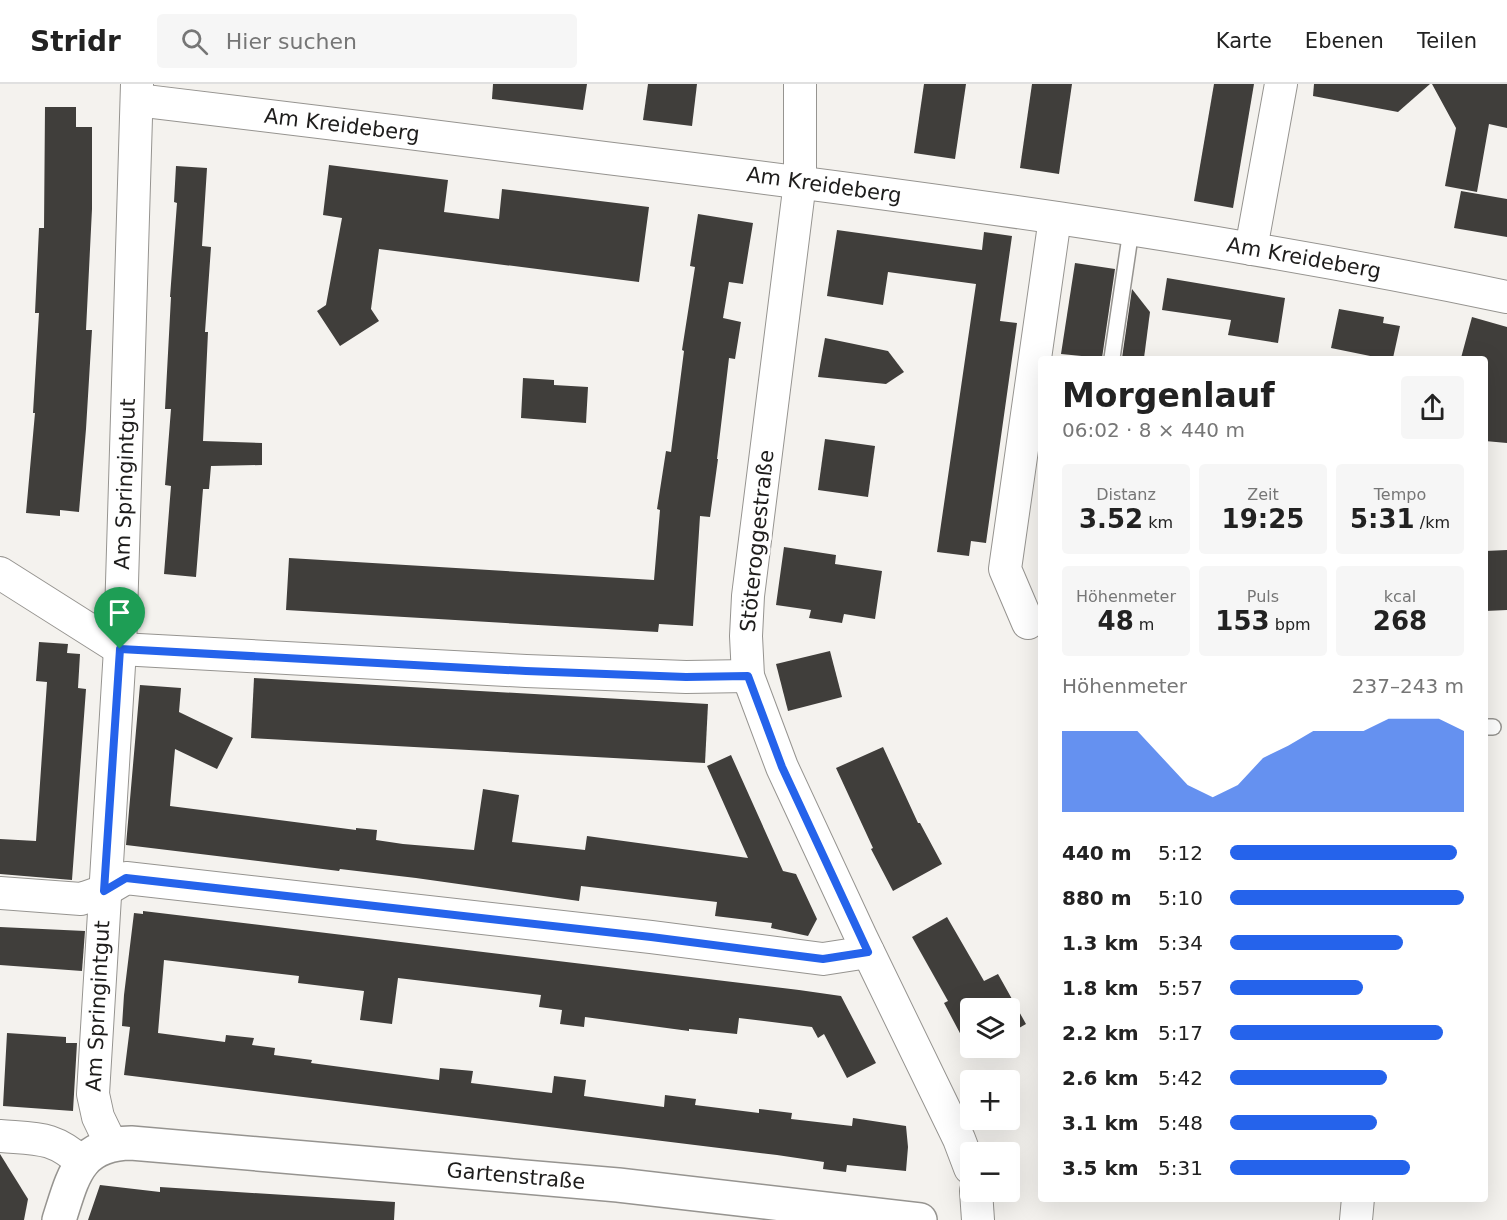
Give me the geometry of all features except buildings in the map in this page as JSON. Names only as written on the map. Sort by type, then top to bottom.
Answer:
[{"type":"main road","points":[[59,1220],[73,1180],[83,1163],[96,1150],[111,1144]]},
{"type":"main road","name":"Gartenstraße","points":[[111,1144],[142,1144],[618,1185],[857,1216],[920,1220]]},
{"type":"street","name":"Stöteroggestraße","points":[[801,84],[800,182],[748,596],[746,636],[748,676],[782,767],[960,1142]]},
{"type":"street","points":[[1251,249],[1281,84]]},
{"type":"street","name":"Am Kreideberg","points":[[137,92],[1055,218],[1389,273],[1507,297]]},
{"type":"street","name":"Am Springintgut","points":[[111,1144],[95,1108],[93,1094],[120,649],[137,92]]},
{"type":"street","points":[[1038,356],[1055,218]]},
{"type":"street","points":[[1028,623],[1005,569],[1038,358]]},
{"type":"street","points":[[0,573],[120,649],[526,671],[686,677],[748,676]]},
{"type":"street","points":[[0,893],[81,899],[104,891],[126,878],[651,937],[823,959],[868,952]]},
{"type":"street","points":[[0,1136],[39,1140],[60,1145],[83,1163]]},
{"type":"street","points":[[977,1202],[978,1220]]},
{"type":"street","points":[[1356,1220],[1358,1202]]},
{"type":"lane","points":[[1112,356],[1131,230]]},
{"type":"route","points":[[120,649],[526,671],[718,678],[748,676],[782,767],[868,952],[823,959],[651,937],[126,878],[104,891],[120,649]]}]
